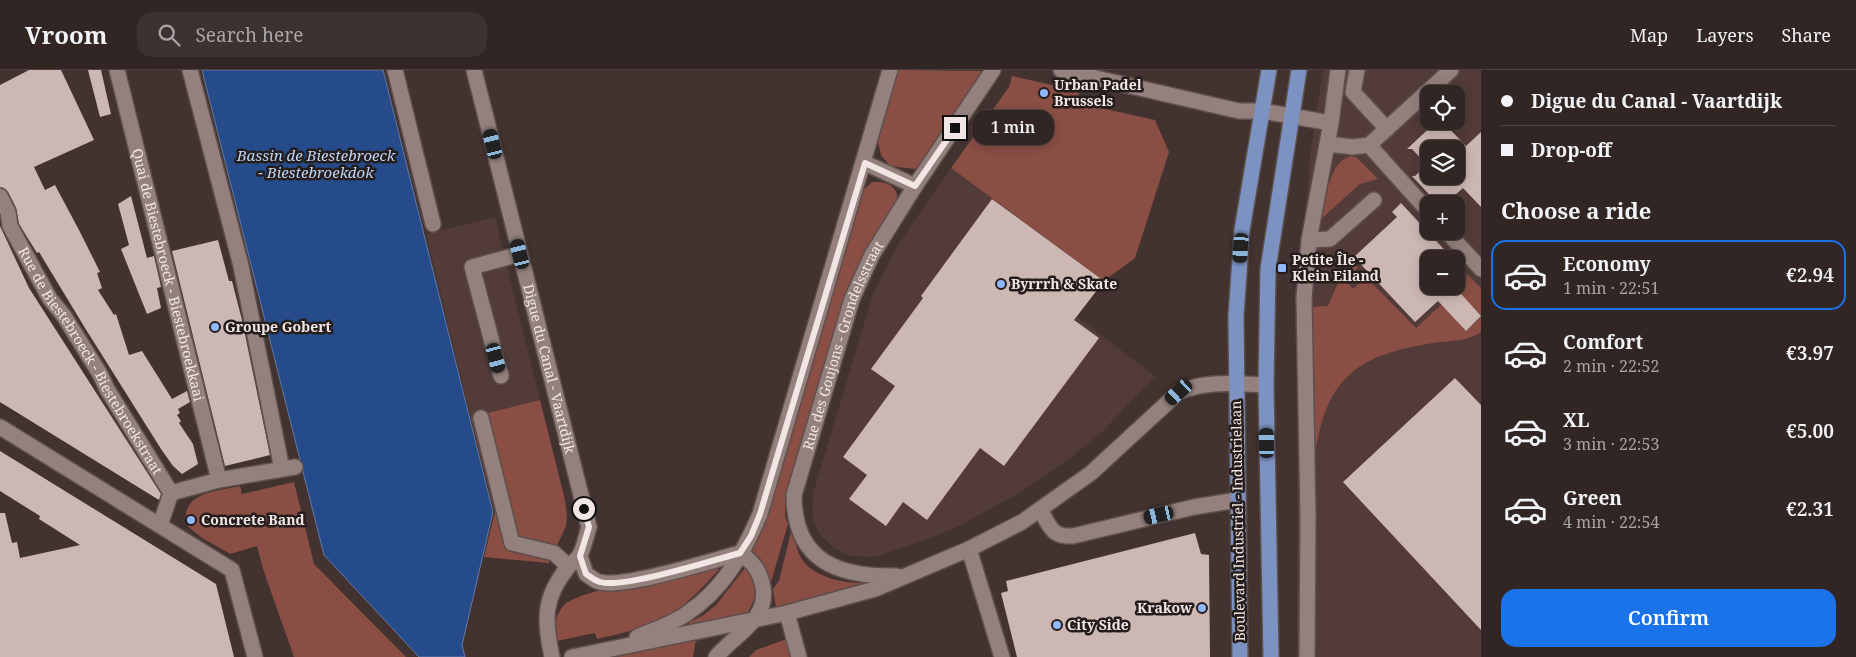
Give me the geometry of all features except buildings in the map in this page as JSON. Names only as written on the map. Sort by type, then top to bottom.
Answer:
[{"type":"main road","name":"Boulevard Industriel - Industrielaan","points":[[1240,657],[1236,316],[1242,230],[1269,70]]},
{"type":"main road","points":[[1271,657],[1266,385],[1268,269],[1299,70]]},
{"type":"street","name":"Quai de Biestebroeck - Biestebroekkaai","points":[[117,70],[219,480]]},
{"type":"street","points":[[160,525],[171,493],[219,480],[289,468],[241,266],[190,70]]},
{"type":"street","points":[[394,70],[433,224]]},
{"type":"street","name":"Digue du Canal - Vaartdijk","points":[[474,70],[589,527],[580,556]]},
{"type":"street","name":"Rue des Goujons - Grondelsstraat","points":[[615,647],[685,615],[713,594],[729,576],[751,536],[760,514],[865,163],[890,70]]},
{"type":"street","name":"Rue des Goujons - Grondelsstraat","points":[[903,576],[868,576],[841,571],[821,560],[808,545],[794,515],[794,495],[852,298],[872,255],[915,186],[993,70]]},
{"type":"street","points":[[1061,70],[1239,111],[1262,111],[1330,123]]},
{"type":"street","points":[[1307,657],[1308,516],[1304,298],[1309,240],[1327,144],[1338,70]]},
{"type":"street","points":[[1357,70],[1353,92],[1387,129]]},
{"type":"street","points":[[1327,144],[1353,147],[1369,145],[1451,70]]},
{"type":"street","points":[[1369,145],[1420,202]]},
{"type":"street","points":[[865,163],[915,186]]},
{"type":"street","name":"Rue de Biestebroeck - Biestebroekstraat","points":[[0,196],[8,212],[10,226],[50,299],[100,374],[107,389],[171,493]]},
{"type":"street","points":[[1309,240],[1330,239],[1374,200]]},
{"type":"street","points":[[1454,240],[1481,269]]},
{"type":"street","points":[[500,376],[472,267],[520,254]]},
{"type":"street","points":[[572,657],[598,650],[756,619],[875,589],[969,549],[1040,510],[1110,457],[1179,392],[1195,385],[1212,383],[1266,385]]},
{"type":"street","points":[[481,418],[512,544],[554,554],[568,566]]},
{"type":"street","points":[[0,426],[232,570],[254,657]]},
{"type":"street","points":[[1040,510],[1054,533],[1062,537],[1194,507],[1238,500]]},
{"type":"street","points":[[969,549],[1002,657]]},
{"type":"street","points":[[552,657],[546,628],[546,611],[552,592],[568,566],[580,556],[586,574],[601,583],[671,573],[740,553],[756,566],[761,576],[764,593],[763,606],[756,619],[716,657]]},
{"type":"street","points":[[787,612],[799,657]]},
{"type":"shaded area","points":[[896,70],[981,71],[978,83],[932,155],[915,169],[890,166],[881,155],[877,138]]},
{"type":"shaded area","points":[[1323,70],[1481,70],[1481,657],[1297,657],[1298,341],[1310,156]]},
{"type":"shaded area","points":[[1012,76],[1079,91],[1078,103],[1155,120],[1169,152],[1135,258],[1104,281],[951,168],[1009,87]]},
{"type":"shaded area","points":[[1351,156],[1357,158],[1378,179],[1360,184],[1321,219],[1329,183],[1333,174],[1343,160]]},
{"type":"shaded area","points":[[951,168],[1104,281],[1077,317],[1155,376],[1102,432],[1073,456],[1021,492],[957,527],[925,540],[875,557],[852,556],[835,549],[818,532],[812,516],[813,493],[873,294],[897,246]]},
{"type":"shaded area","points":[[872,182],[883,182],[891,186],[896,192],[898,203],[873,243],[786,501],[785,516],[788,524],[771,582],[760,558],[751,553],[765,521],[862,191]]},
{"type":"shaded area","points":[[495,217],[540,400],[471,417],[426,234]]},
{"type":"shaded area","points":[[1349,258],[1358,268],[1345,280],[1353,289],[1366,277],[1416,328],[1452,295],[1457,295],[1444,307],[1466,331],[1481,317],[1481,332],[1464,339],[1407,348],[1384,355],[1365,364],[1349,375],[1337,389],[1327,408],[1320,430],[1315,457],[1314,363],[1311,307],[1328,306]]},
{"type":"shaded area","points":[[1467,274],[1481,288],[1481,316],[1461,295],[1465,295]]},
{"type":"shaded area","points":[[540,400],[565,500],[566,526],[549,563],[484,557],[495,512],[471,417]]},
{"type":"shaded area","points":[[294,482],[314,564],[406,657],[294,657],[263,569],[257,546],[230,554],[200,536],[187,523],[188,507],[192,501],[207,493],[240,486],[242,494]]},
{"type":"shaded area","points":[[791,532],[801,558],[813,570],[839,581],[865,583],[776,607],[773,589],[779,581]]},
{"type":"shaded area","points":[[714,567],[719,569],[691,598],[678,609],[651,624],[597,639],[595,633],[552,642],[558,614],[563,606],[572,600],[609,588]]},
{"type":"shaded area","points":[[745,568],[753,578],[756,589],[754,600],[748,612],[689,627],[689,622],[702,616],[716,605]]},
{"type":"shaded area","points":[[679,639],[696,639],[693,657],[616,657]]},
{"type":"shaded area","points":[[787,639],[791,657],[749,657],[756,650]]},
{"type":"water","name":"Bassin de Biestebroeck - Biestebroekdok","points":[[202,70],[383,70],[493,512],[462,645],[465,657],[419,657],[324,555]]},
{"type":"place","name":"Urban Padel Brussels","points":[[1044,93]]},
{"type":"place","name":"Petite Île - Klein Eiland","points":[[1282,268]]},
{"type":"place","name":"Byrrrh & Skate","points":[[1001,284]]},
{"type":"place","name":"Groupe Gobert","points":[[215,327]]},
{"type":"place","name":"Concrete Band","points":[[191,520]]},
{"type":"place","name":"Krakow","points":[[1202,608]]},
{"type":"place","name":"City Side","points":[[1057,625]]},
{"type":"route","points":[[584,509],[589,527],[580,556],[586,574],[601,583],[671,573],[740,553],[751,536],[760,514],[865,163],[915,186],[955,128]]}]
